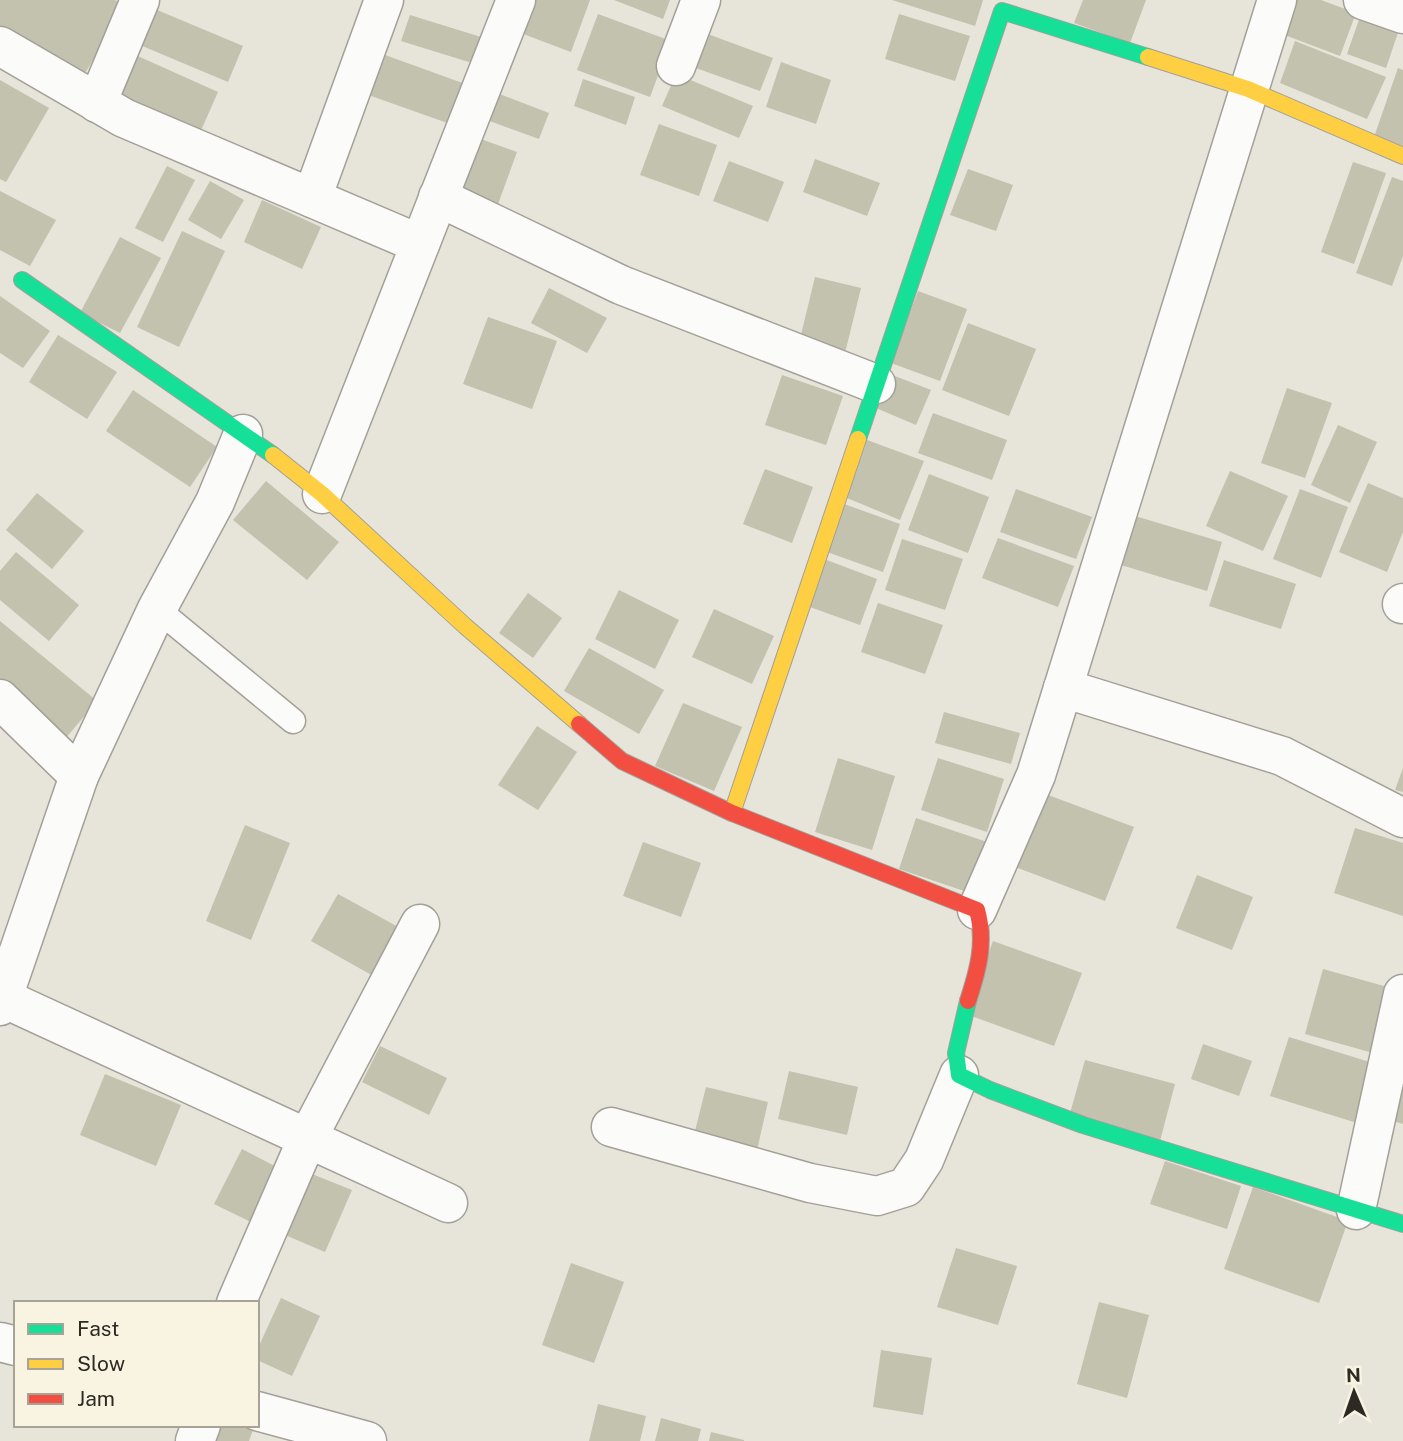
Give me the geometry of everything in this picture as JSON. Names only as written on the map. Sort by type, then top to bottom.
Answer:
[{"type":"street","points":[[97,103],[140,0]]},
{"type":"street","points":[[312,198],[384,0]]},
{"type":"street","points":[[322,494],[516,0]]},
{"type":"street","points":[[676,66],[701,0]]},
{"type":"street","points":[[611,1127],[810,1183],[877,1196],[906,1187],[924,1160],[959,1075],[955,1056],[960,1024],[984,945],[983,929],[976,910],[1036,775],[1277,0]]},
{"type":"street","points":[[1363,0],[1403,14]]},
{"type":"street","points":[[732,813],[1004,5],[1248,89],[1403,156]]},
{"type":"street","points":[[0,46],[124,117],[420,244]]},
{"type":"street","points":[[438,197],[621,285],[876,384]]},
{"type":"street","points":[[22,280],[243,434],[322,494],[475,634],[622,761],[732,813],[976,910]]},
{"type":"street","points":[[243,434],[215,502],[157,610],[79,776],[8,958],[1,1002],[308,1137],[449,1203]]},
{"type":"street","points":[[1063,688],[1282,756],[1403,818]]},
{"type":"street","points":[[0,699],[79,776]]},
{"type":"street","points":[[237,1301],[308,1137],[420,924]]},
{"type":"street","points":[[1356,1210],[1403,994]]},
{"type":"street","points":[[959,1075],[990,1090],[1083,1125],[1403,1224]]},
{"type":"street","points":[[259,1412],[367,1441]]},
{"type":"lane","points":[[157,610],[293,722]]},
{"type":"building","points":[[0,0],[115,0],[125,6],[78,85],[0,38]]},
{"type":"building","points":[[529,0],[590,0],[571,52],[518,32]]},
{"type":"building","points":[[614,0],[670,0],[663,19]]},
{"type":"building","points":[[892,0],[983,0],[975,26]]},
{"type":"building","points":[[1083,0],[1146,0],[1130,43],[1074,23]]},
{"type":"building","points":[[1295,0],[1321,0],[1356,13],[1340,56],[1282,34]]},
{"type":"building","points":[[143,4],[243,46],[228,82],[128,40]]},
{"type":"building","points":[[1362,11],[1401,24],[1386,68],[1347,54]]},
{"type":"building","points":[[598,14],[671,41],[650,97],[577,70]]},
{"type":"building","points":[[899,14],[970,36],[955,81],[885,59]]},
{"type":"building","points":[[410,15],[481,37],[472,63],[401,41]]},
{"type":"building","points":[[694,29],[773,58],[760,91],[682,63]]},
{"type":"building","points":[[1295,41],[1386,77],[1367,119],[1280,83]]},
{"type":"building","points":[[374,51],[468,85],[453,125],[360,92]]},
{"type":"building","points":[[131,53],[218,92],[199,135],[112,97]]},
{"type":"building","points":[[781,62],[831,80],[816,124],[766,107]]},
{"type":"building","points":[[1398,68],[1403,70],[1403,146],[1374,137]]},
{"type":"building","points":[[676,74],[753,106],[739,138],[662,106]]},
{"type":"building","points":[[583,79],[635,97],[626,125],[574,106]]},
{"type":"building","points":[[0,80],[49,108],[6,182],[0,179]]},
{"type":"building","points":[[494,92],[549,113],[539,139],[484,119]]},
{"type":"building","points":[[659,124],[717,145],[699,196],[640,175]]},
{"type":"building","points":[[478,138],[517,152],[493,218],[454,204]]},
{"type":"building","points":[[815,159],[880,183],[867,216],[803,192]]},
{"type":"building","points":[[729,161],[784,182],[768,222],[713,201]]},
{"type":"building","points":[[1353,162],[1386,173],[1354,264],[1321,252]]},
{"type":"building","points":[[167,166],[195,180],[163,242],[135,228]]},
{"type":"building","points":[[968,169],[1013,185],[996,231],[950,215]]},
{"type":"building","points":[[1392,177],[1403,181],[1403,256],[1392,286],[1356,273]]},
{"type":"building","points":[[210,181],[244,200],[221,239],[188,220]]},
{"type":"building","points":[[0,191],[56,220],[30,266],[0,250]]},
{"type":"building","points":[[262,200],[321,227],[302,269],[244,242]]},
{"type":"building","points":[[182,231],[225,251],[179,347],[137,327]]},
{"type":"building","points":[[120,237],[161,258],[120,333],[80,313]]},
{"type":"building","points":[[815,277],[861,288],[844,357],[798,347]]},
{"type":"building","points":[[549,288],[607,318],[587,353],[531,323]]},
{"type":"building","points":[[918,291],[967,309],[940,381],[891,363]]},
{"type":"building","points":[[0,296],[50,331],[23,368],[0,353]]},
{"type":"building","points":[[488,317],[557,341],[532,409],[463,384]]},
{"type":"building","points":[[968,323],[1036,349],[1009,416],[942,390]]},
{"type":"building","points":[[58,335],[117,372],[87,419],[29,382]]},
{"type":"building","points":[[887,373],[931,390],[916,425],[876,408]]},
{"type":"building","points":[[782,375],[843,396],[826,445],[765,425]]},
{"type":"building","points":[[1287,388],[1332,403],[1305,478],[1261,463]]},
{"type":"building","points":[[133,390],[217,447],[190,487],[106,431]]},
{"type":"building","points":[[933,413],[1007,440],[992,480],[918,453]]},
{"type":"building","points":[[1338,425],[1377,442],[1350,503],[1311,485]]},
{"type":"building","points":[[867,440],[924,461],[900,520],[847,498]]},
{"type":"building","points":[[765,469],[813,487],[792,543],[743,524]]},
{"type":"building","points":[[1230,471],[1288,496],[1263,551],[1206,526]]},
{"type":"building","points":[[929,474],[989,497],[968,553],[908,530]]},
{"type":"building","points":[[266,481],[339,542],[307,580],[233,520]]},
{"type":"building","points":[[1368,483],[1403,498],[1403,532],[1387,572],[1339,552]]},
{"type":"building","points":[[1016,489],[1092,517],[1076,559],[1000,532]]},
{"type":"building","points":[[1300,489],[1348,507],[1321,578],[1273,559]]},
{"type":"building","points":[[37,493],[84,531],[52,569],[6,530]]},
{"type":"building","points":[[844,504],[900,524],[883,572],[827,552]]},
{"type":"building","points":[[1125,513],[1222,542],[1207,591],[1111,562]]},
{"type":"building","points":[[998,538],[1074,566],[1058,607],[982,578]]},
{"type":"building","points":[[902,539],[963,559],[945,610],[885,590]]},
{"type":"building","points":[[16,552],[79,605],[49,641],[0,600],[0,571]]},
{"type":"building","points":[[824,559],[877,579],[860,625],[807,606]]},
{"type":"building","points":[[1224,560],[1296,584],[1281,629],[1209,606]]},
{"type":"building","points":[[619,590],[679,620],[655,669],[595,639]]},
{"type":"building","points":[[528,593],[562,618],[533,658],[499,633]]},
{"type":"building","points":[[878,603],[943,625],[925,674],[861,652]]},
{"type":"building","points":[[714,609],[774,636],[752,684],[692,657]]},
{"type":"building","points":[[0,621],[97,701],[65,739],[0,686]]},
{"type":"building","points":[[589,648],[664,690],[639,734],[564,691]]},
{"type":"building","points":[[683,703],[742,727],[714,791],[655,766]]},
{"type":"building","points":[[944,712],[1020,733],[1011,764],[935,743]]},
{"type":"building","points":[[537,726],[577,752],[538,810],[498,785]]},
{"type":"building","points":[[838,758],[895,776],[872,850],[815,832]]},
{"type":"building","points":[[938,758],[1004,779],[987,832],[921,810]]},
{"type":"building","points":[[1403,768],[1403,792],[1395,790]]},
{"type":"building","points":[[1040,792],[1134,827],[1105,901],[1013,866]]},
{"type":"building","points":[[916,818],[987,842],[970,893],[899,869]]},
{"type":"building","points":[[245,825],[290,843],[251,940],[206,921]]},
{"type":"building","points":[[1355,828],[1403,843],[1403,916],[1334,893]]},
{"type":"building","points":[[643,842],[701,863],[681,917],[623,896]]},
{"type":"building","points":[[1197,875],[1253,897],[1232,950],[1176,928]]},
{"type":"building","points":[[338,894],[402,929],[375,977],[311,941]]},
{"type":"building","points":[[993,941],[1082,973],[1054,1046],[966,1014]]},
{"type":"building","points":[[1323,969],[1391,988],[1373,1053],[1305,1034]]},
{"type":"building","points":[[1289,1037],[1376,1064],[1357,1123],[1270,1096]]},
{"type":"building","points":[[1203,1044],[1252,1061],[1239,1096],[1191,1079]]},
{"type":"building","points":[[380,1046],[447,1078],[429,1115],[362,1082]]},
{"type":"building","points":[[1085,1060],[1175,1084],[1160,1141],[1069,1117]]},
{"type":"building","points":[[1403,1065],[1403,1124],[1379,1117]]},
{"type":"building","points":[[789,1071],[858,1087],[847,1135],[778,1119]]},
{"type":"building","points":[[105,1074],[181,1105],[156,1166],[80,1135]]},
{"type":"building","points":[[706,1087],[768,1102],[755,1159],[692,1143]]},
{"type":"building","points":[[242,1149],[290,1174],[263,1228],[214,1204]]},
{"type":"building","points":[[1165,1161],[1241,1186],[1227,1229],[1150,1204]]},
{"type":"building","points":[[297,1168],[352,1190],[325,1252],[271,1229]]},
{"type":"building","points":[[1253,1187],[1348,1221],[1319,1303],[1224,1269]]},
{"type":"building","points":[[956,1248],[1017,1266],[998,1325],[937,1307]]},
{"type":"building","points":[[571,1263],[624,1282],[594,1363],[542,1345]]},
{"type":"building","points":[[281,1298],[320,1316],[292,1376],[259,1361],[259,1346]]},
{"type":"building","points":[[1099,1302],[1149,1315],[1127,1398],[1077,1384]]},
{"type":"building","points":[[881,1350],[932,1358],[923,1415],[873,1407]]},
{"type":"building","points":[[598,1404],[646,1416],[640,1441],[589,1441]]},
{"type":"building","points":[[661,1418],[701,1429],[698,1441],[655,1441]]},
{"type":"building","points":[[209,1427],[254,1427],[249,1441],[205,1441]]},
{"type":"building","points":[[711,1432],[744,1440],[744,1441],[709,1441]]},
{"type":"traffic: fast","points":[[858,439],[1002,11],[1148,57]]},
{"type":"traffic: fast","points":[[22,280],[273,455]]},
{"type":"traffic: fast","points":[[968,1001],[956,1053],[959,1075],[990,1090],[1083,1125],[1403,1224]]},
{"type":"traffic: slow","points":[[1148,57],[1248,89],[1403,156]]},
{"type":"traffic: slow","points":[[732,813],[858,439]]},
{"type":"traffic: slow","points":[[273,455],[322,494],[465,626],[579,724]]},
{"type":"traffic: jam","points":[[579,724],[622,761],[732,813],[977,910],[981,945],[968,1001]]}]
